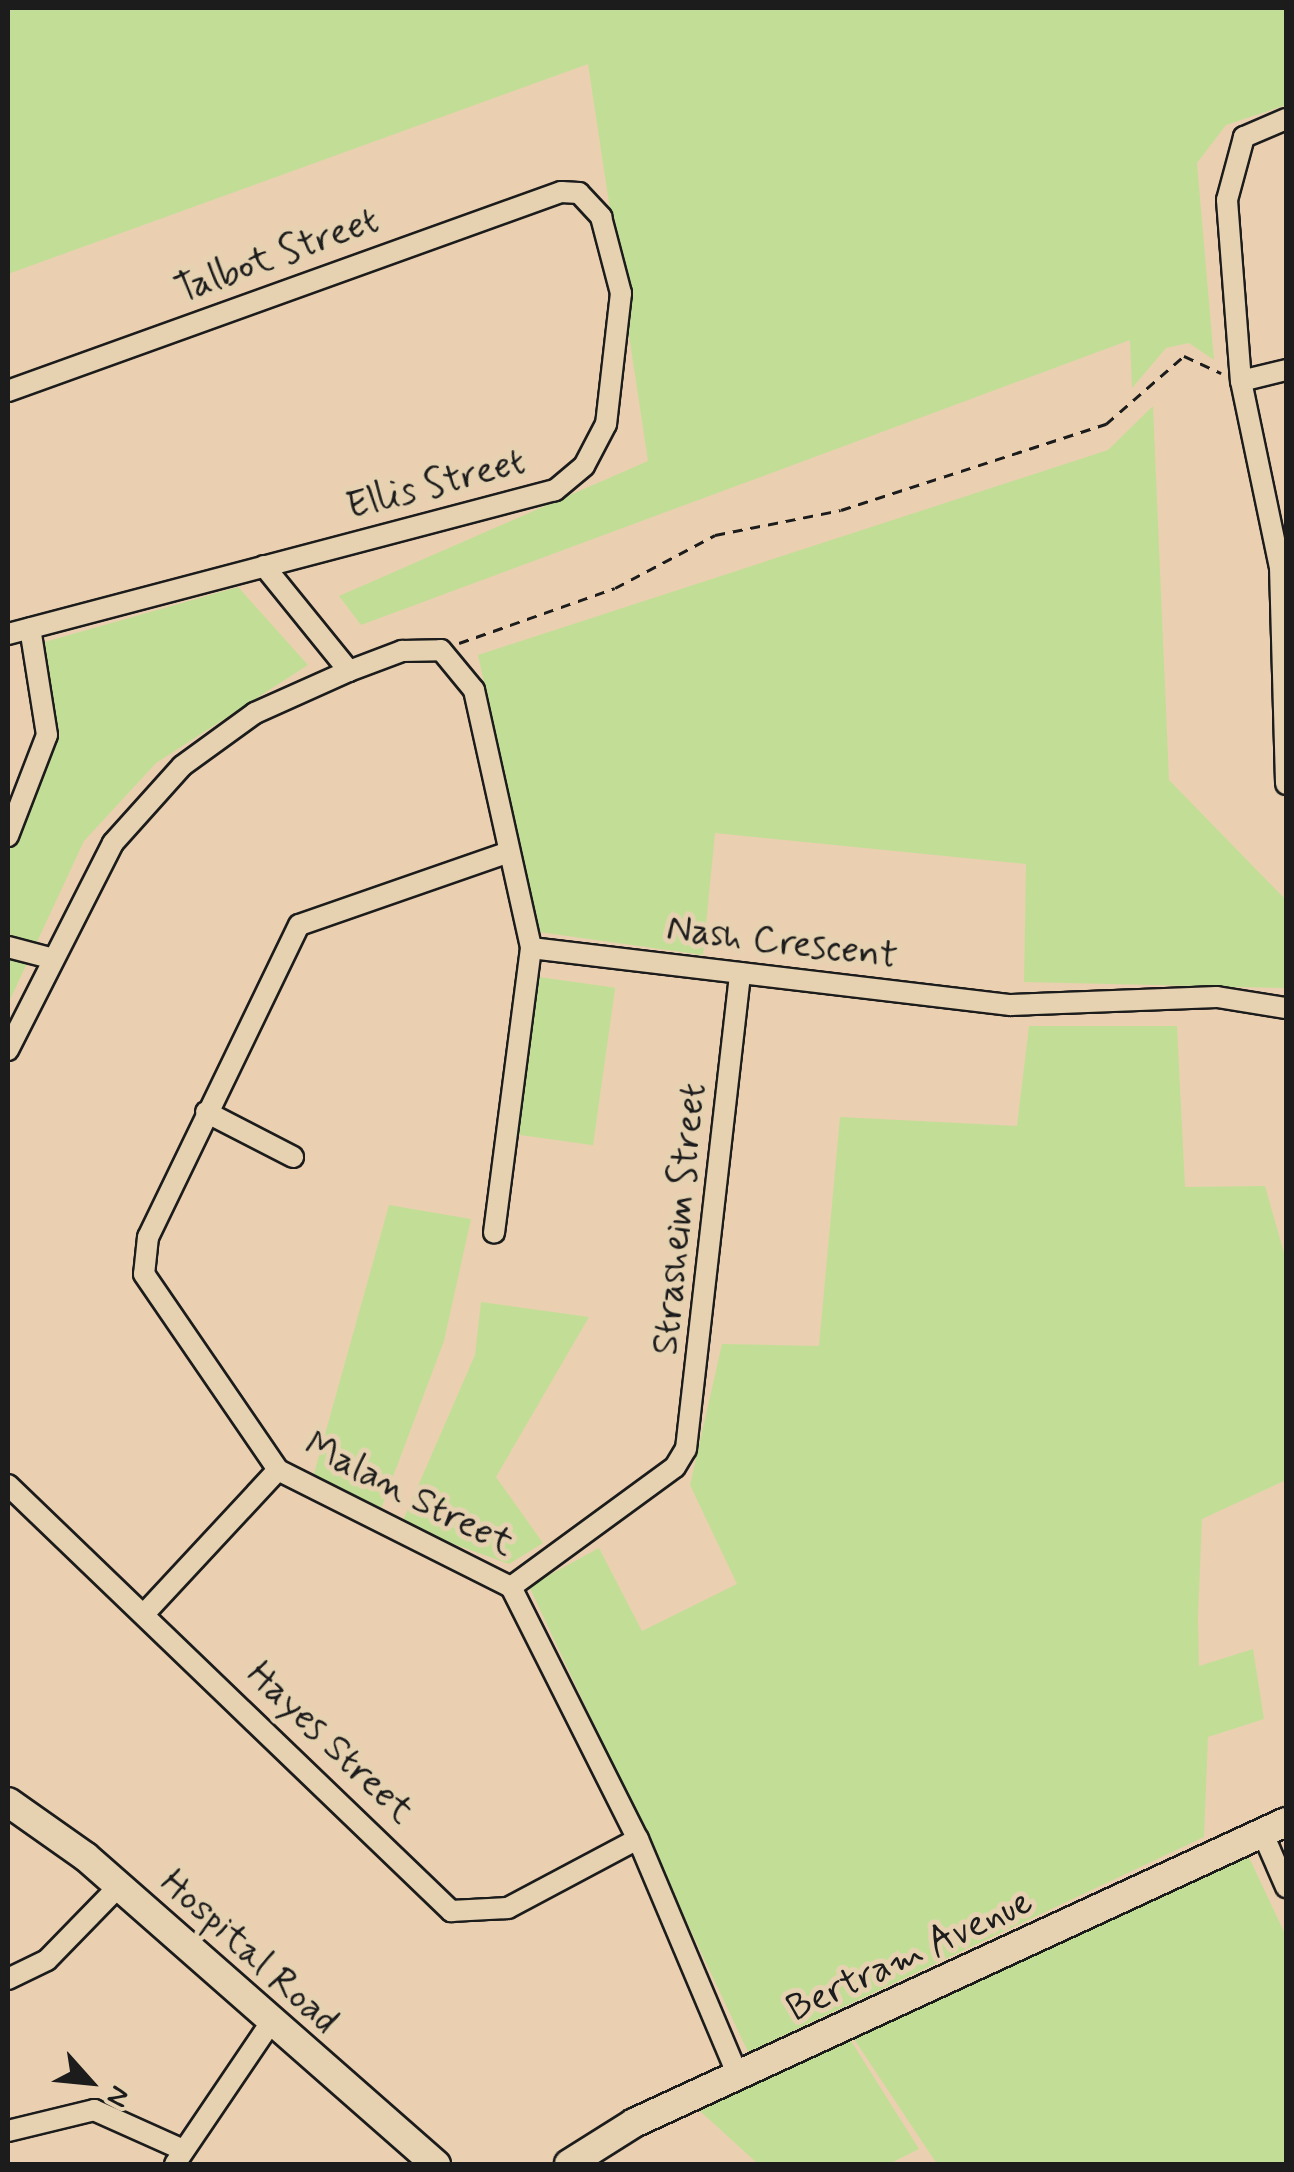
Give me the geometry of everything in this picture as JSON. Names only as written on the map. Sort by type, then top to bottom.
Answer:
[{"type":"street","points":[[1286,119],[1244,136],[1227,180],[1241,381],[1276,538],[1286,784]]},
{"type":"street","name":"Talbot Street","points":[[8,391],[571,191]]},
{"type":"street","name":"Ellis Street","points":[[8,634],[532,499],[584,466],[606,424],[624,322],[601,218],[571,191]]},
{"type":"street","points":[[1241,381],[1286,370]]},
{"type":"street","points":[[264,566],[348,671]]},
{"type":"street","points":[[8,836],[47,735],[30,628]]},
{"type":"street","points":[[8,1050],[50,958],[112,843],[156,790],[216,736],[348,671],[402,651],[440,650],[474,690],[531,948],[494,1233]]},
{"type":"street","name":"Malan Street","points":[[509,852],[299,925],[148,1237],[144,1274],[278,1470],[511,1587],[638,1839],[738,2076]]},
{"type":"street","points":[[8,948],[50,958]]},
{"type":"street","name":"Nash Crescent","points":[[531,948],[1011,1005],[1217,997],[1286,1008]]},
{"type":"street","name":"Strasheim Street","points":[[511,1587],[675,1467],[695,1422],[740,973]]},
{"type":"street","points":[[206,1112],[293,1157]]},
{"type":"street","points":[[145,1612],[278,1470]]},
{"type":"street","name":"Hayes Street","points":[[8,1485],[145,1612],[451,1911],[508,1908],[638,1839]]},
{"type":"street","name":"Hospital Road","points":[[8,1802],[119,1886],[436,2164]]},
{"type":"street","points":[[1275,1828],[1286,1888]]},
{"type":"street","name":"Bertram Avenue","points":[[569,2164],[738,2076],[1275,1828]]},
{"type":"street","points":[[8,1979],[47,1960],[119,1886]]},
{"type":"street","points":[[8,2130],[94,2110],[178,2157],[271,2022]]},
{"type":"path","points":[[440,650],[615,588],[715,535],[841,510],[1106,424],[1184,356],[1241,381]]},
{"type":"green space","points":[[8,8],[1286,8],[1286,105],[1226,125],[1197,163],[1214,360],[1189,343],[1166,348],[1132,388],[1130,340],[361,625],[339,596],[648,461],[588,64],[8,274]]},
{"type":"green space","points":[[1153,406],[1169,780],[1286,900],[1286,988],[1024,982],[1026,864],[715,833],[703,955],[539,932],[478,655],[1108,450]]},
{"type":"green space","points":[[238,587],[308,665],[156,763],[84,841],[8,1004],[8,849],[60,735],[41,643]]},
{"type":"green space","points":[[532,976],[615,988],[593,1145],[510,1133]]},
{"type":"green space","points":[[1029,1026],[1177,1026],[1185,1187],[1265,1186],[1286,1260],[1286,1480],[1202,1519],[1198,1617],[1199,1666],[1253,1649],[1264,1719],[1208,1737],[1204,1837],[748,2052],[529,1586],[599,1548],[642,1631],[737,1584],[690,1485],[722,1344],[819,1346],[840,1117],[1017,1126]]},
{"type":"green space","points":[[389,1205],[471,1219],[444,1341],[379,1514],[313,1477]]},
{"type":"green space","points":[[481,1302],[589,1317],[496,1477],[543,1543],[509,1564],[401,1525],[475,1355]]},
{"type":"green space","points":[[1247,1853],[1286,1936],[1286,2164],[937,2164],[854,2039]]},
{"type":"green space","points":[[848,2036],[919,2149],[889,2164],[758,2164],[700,2111]]}]
